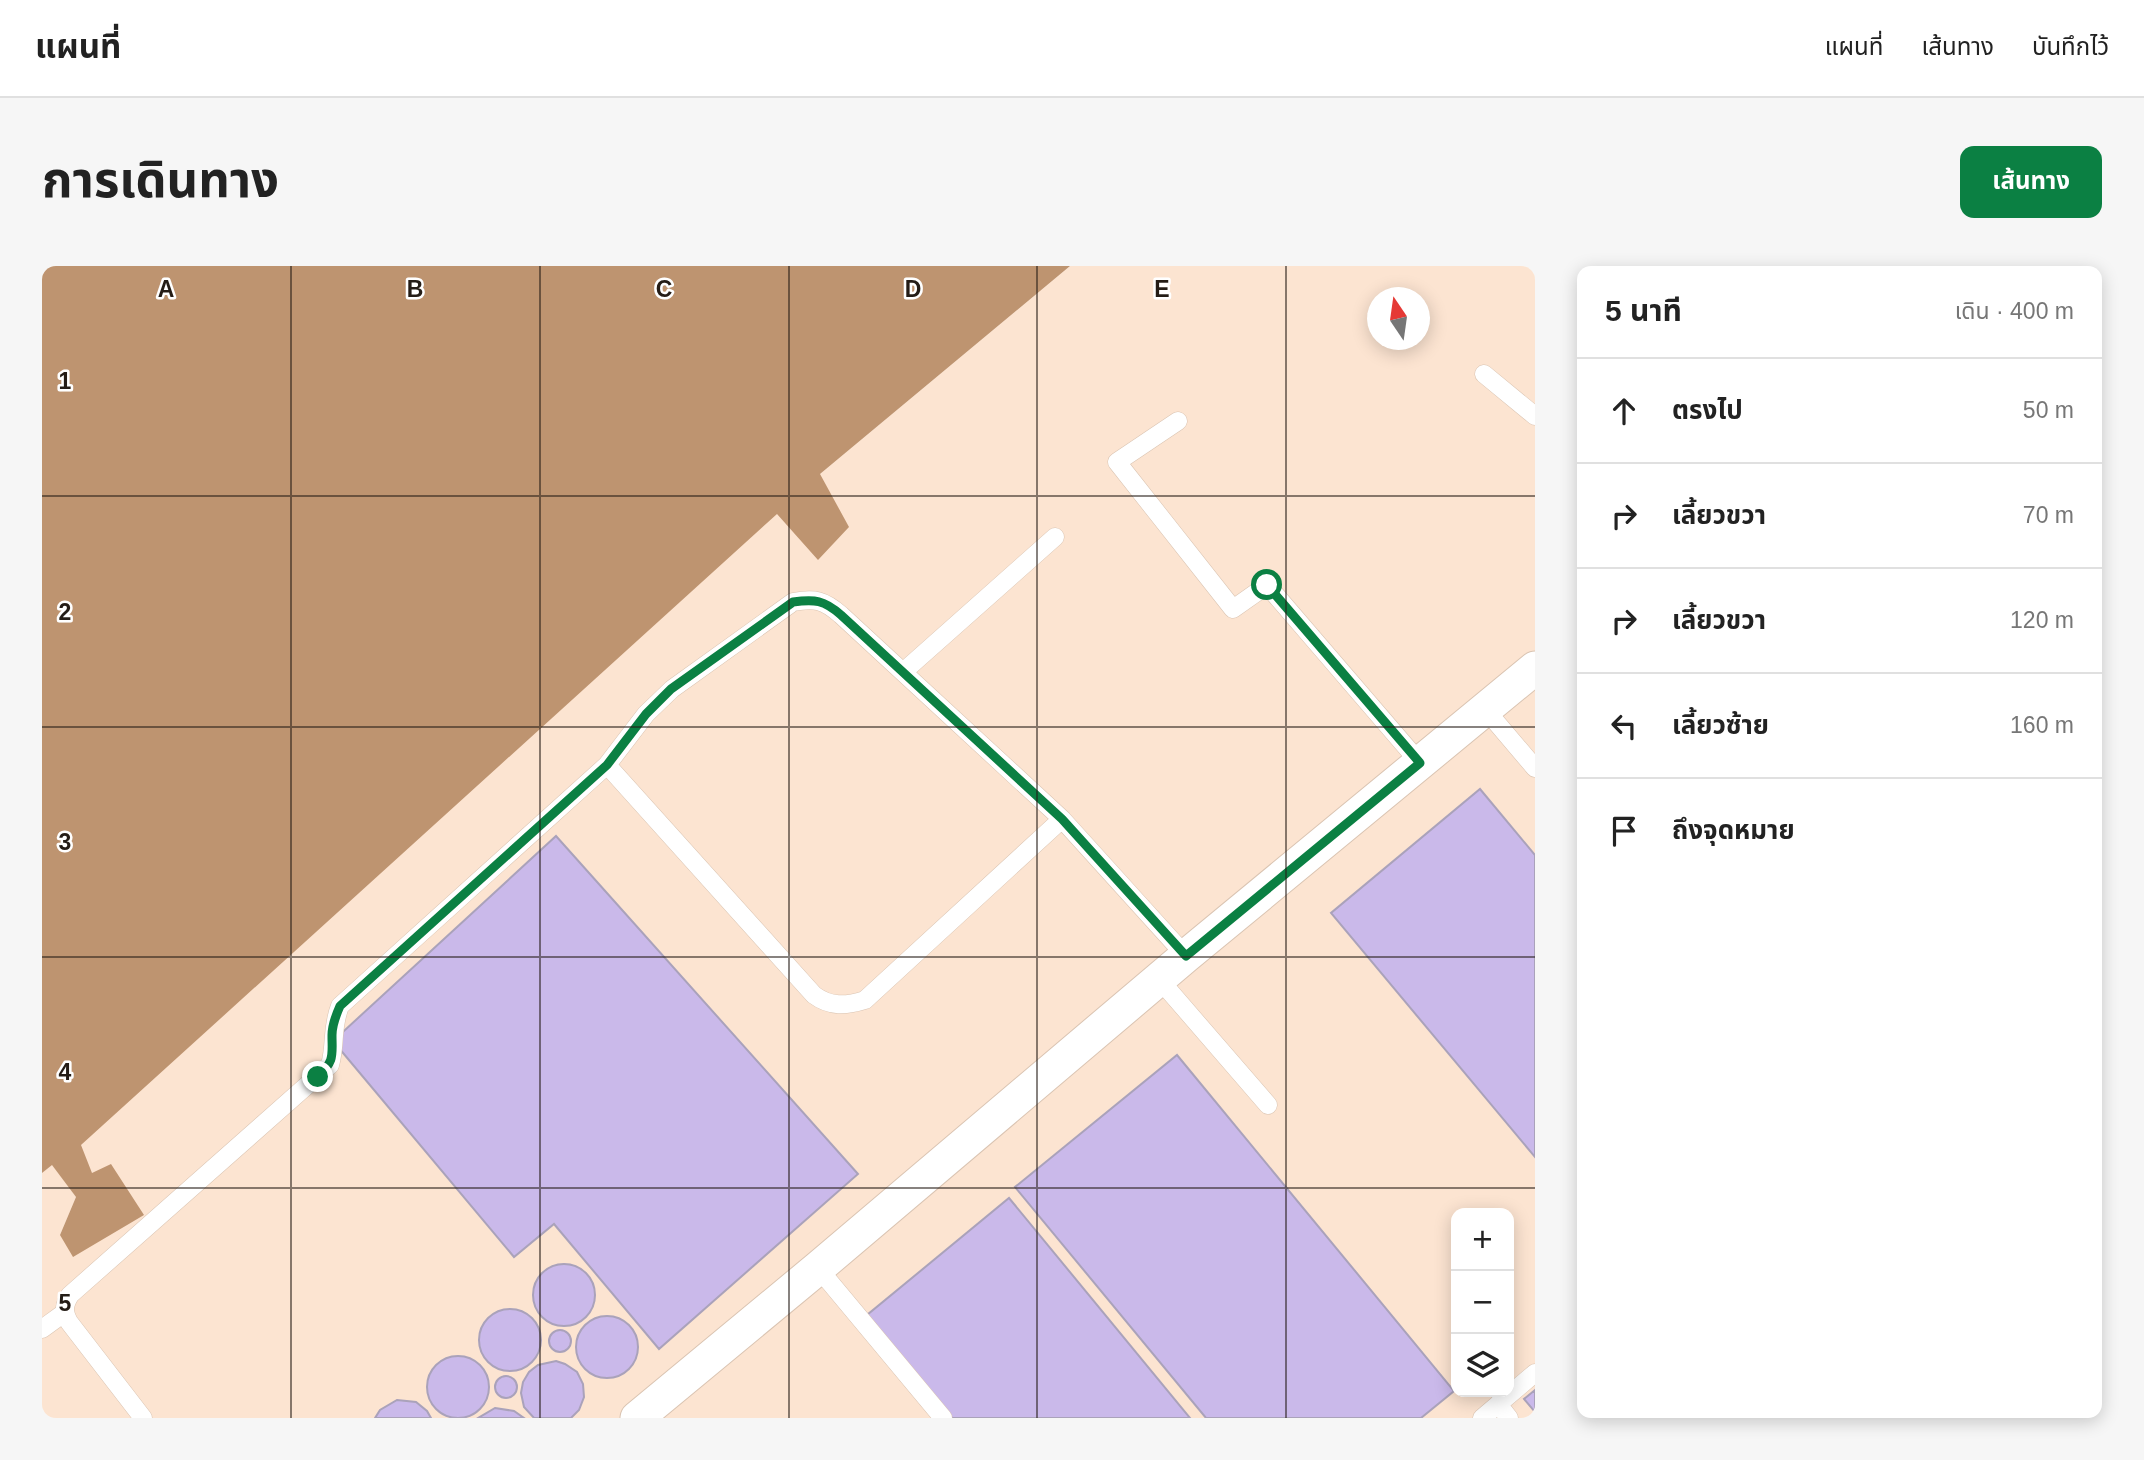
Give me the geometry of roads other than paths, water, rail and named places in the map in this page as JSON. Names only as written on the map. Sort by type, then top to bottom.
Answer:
[{"type":"street","points":[[637,1418],[1158,979],[1535,668]]},
{"type":"lane","points":[[1484,374],[1535,416]]},
{"type":"lane","points":[[1178,421],[1117,462],[1233,609],[1267,585],[1420,763]]},
{"type":"lane","points":[[903,672],[1055,537]]},
{"type":"lane","points":[[143,1418],[75,1332],[64,1313],[65,1303],[70,1295],[330,1065],[334,1051],[334,1020],[340,1006],[607,765],[646,714],[671,689],[793,602],[810,599],[829,604],[1062,819],[1186,956]]},
{"type":"lane","points":[[1485,709],[1535,768]]},
{"type":"lane","points":[[607,765],[814,995],[824,1002],[839,1005],[865,1000],[1062,819]]},
{"type":"lane","points":[[1158,979],[1268,1105]]},
{"type":"lane","points":[[818,1268],[943,1418]]},
{"type":"lane","points":[[42,1329],[64,1313]]},
{"type":"lane","points":[[1482,1418],[1504,1411],[1535,1373]]}]
